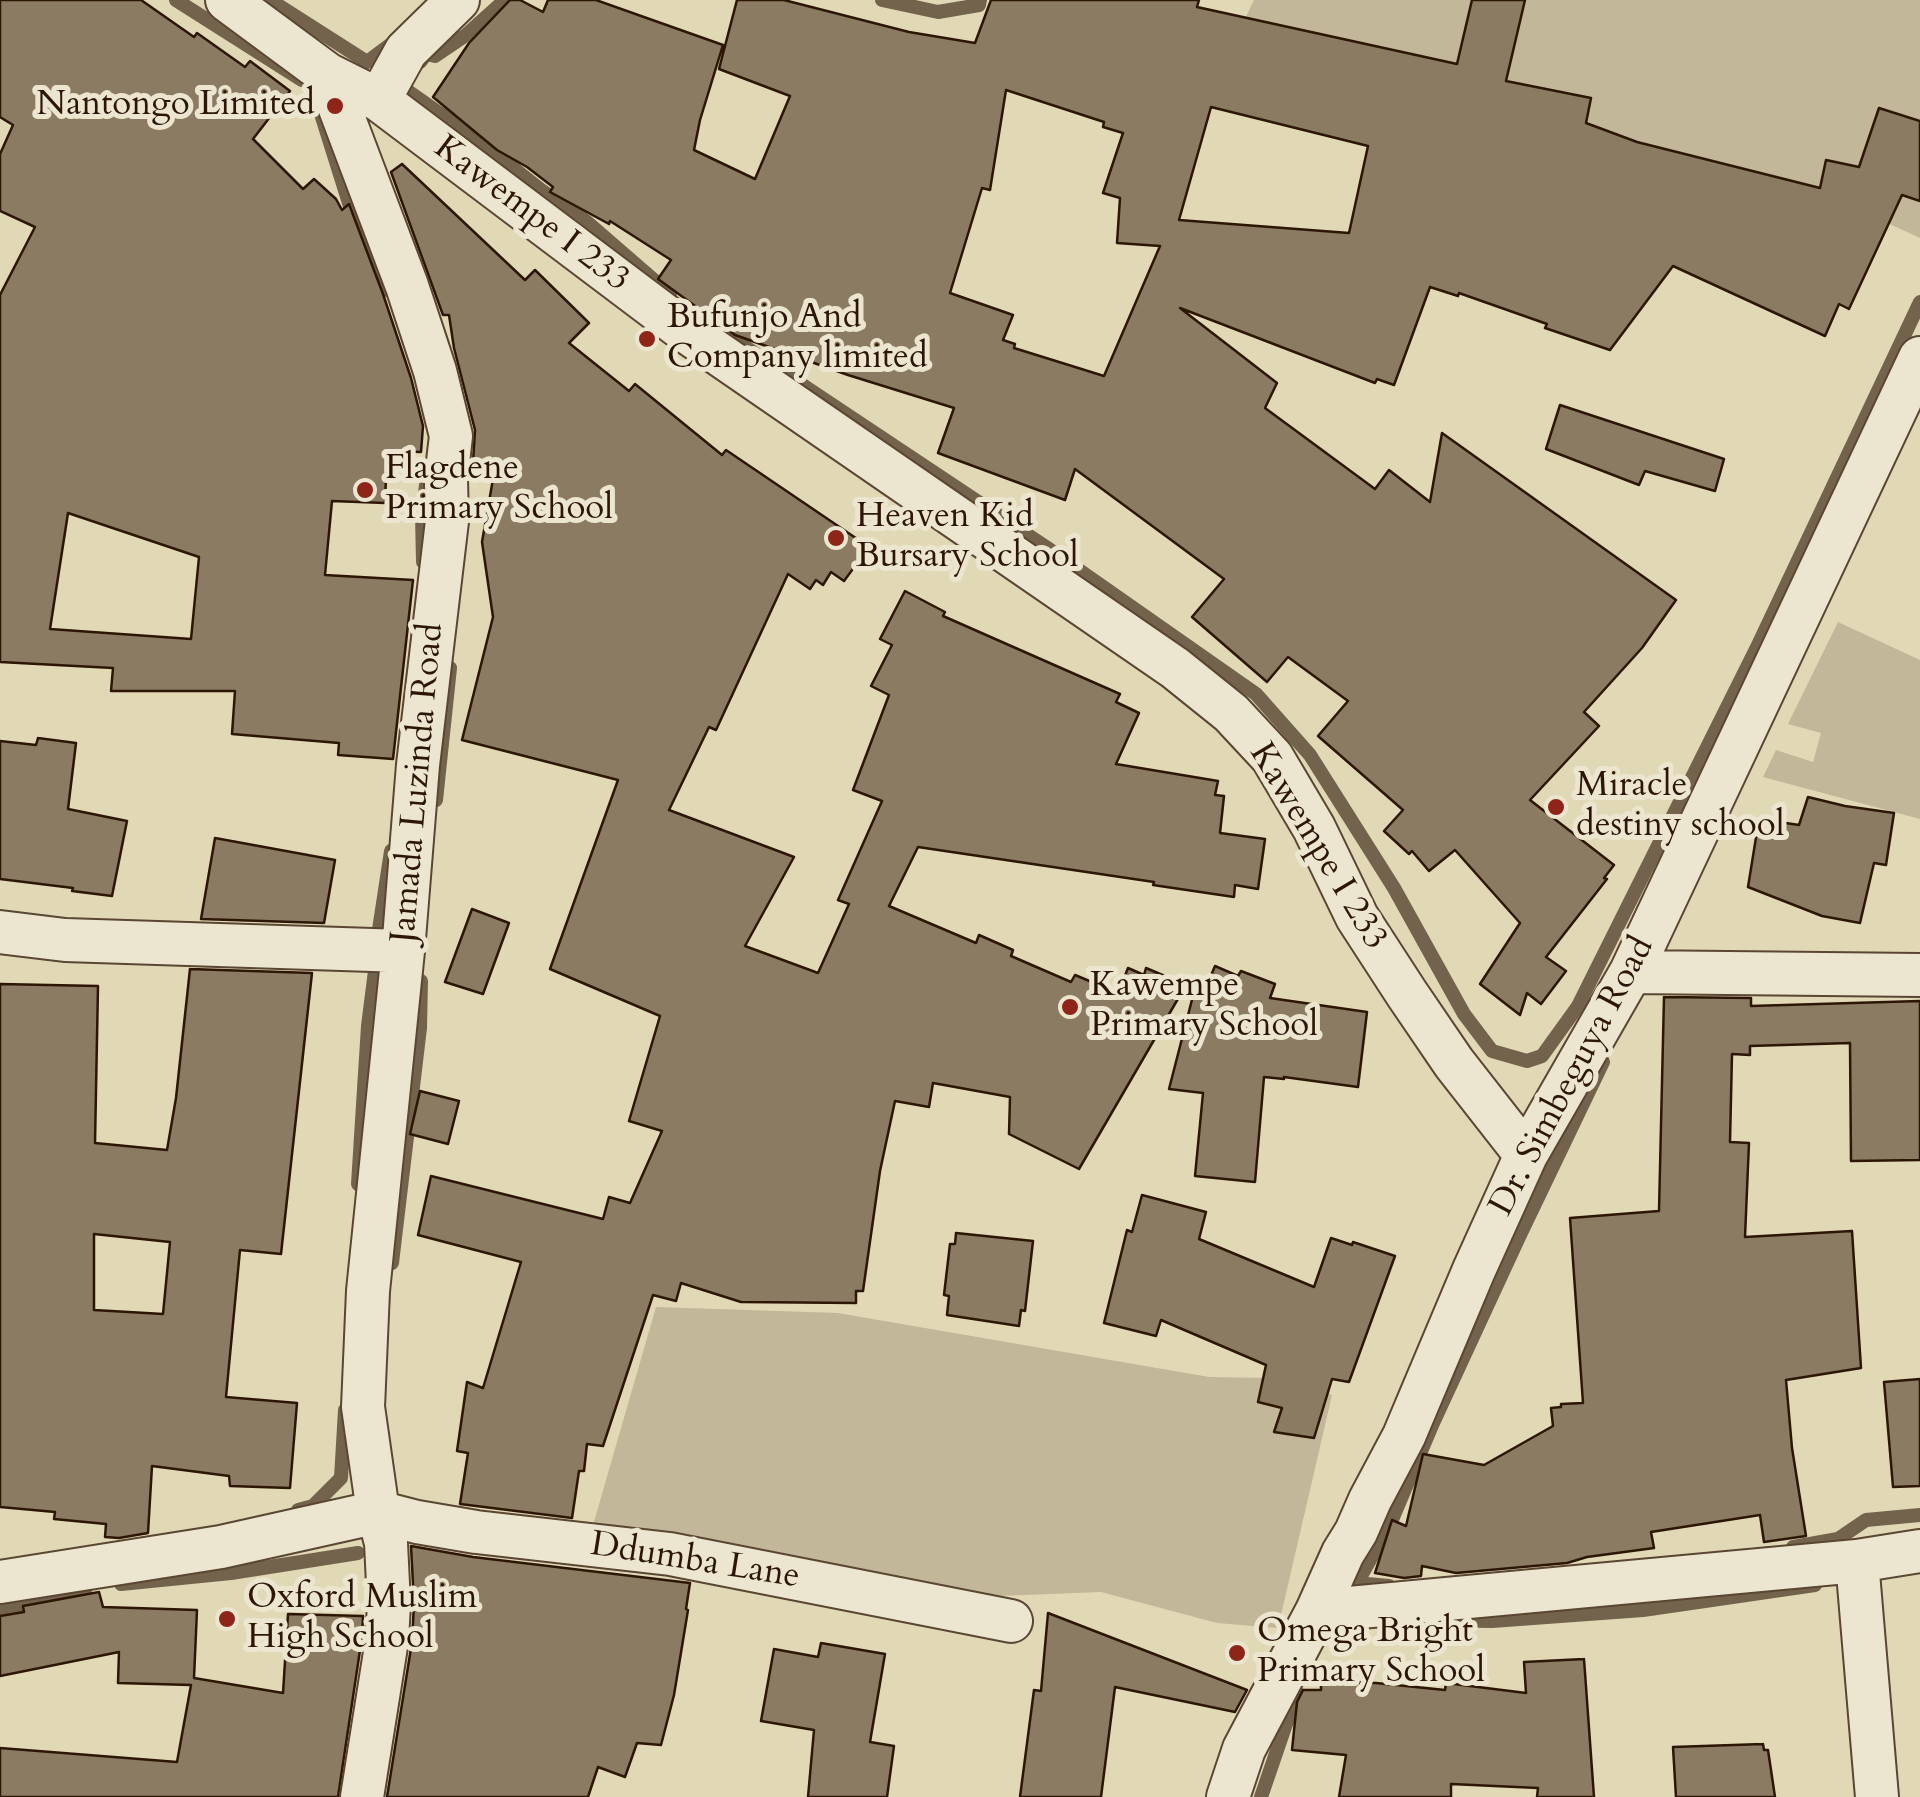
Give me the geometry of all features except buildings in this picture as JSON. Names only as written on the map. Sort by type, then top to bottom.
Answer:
[{"type":"street","name":"Kawempe I 233","points":[[227,0],[327,74],[378,100],[684,330],[1176,668],[1232,713],[1272,756],[1314,828],[1356,917],[1406,994],[1526,1154]]},
{"type":"street","points":[[378,100],[406,51],[458,0]]},
{"type":"street","name":"Jamada Luzinda Road","points":[[327,74],[408,286],[451,436],[447,521],[418,765],[368,1292],[363,1406],[386,1542],[389,1604],[362,1797]]},
{"type":"street","name":"Dr. Simbeguya Road","points":[[1228,1797],[1244,1749],[1404,1436],[1526,1154],[1632,972],[1920,358]]},
{"type":"street","points":[[0,932],[65,940],[403,951]]},
{"type":"street","points":[[1632,972],[1920,975]]},
{"type":"street","points":[[0,1582],[221,1547],[378,1512]]},
{"type":"street","name":"Ddumba Lane","points":[[378,1512],[476,1532],[686,1556],[1011,1620]]},
{"type":"street","points":[[1317,1610],[1857,1561],[1920,1551]]},
{"type":"street","points":[[1857,1561],[1877,1797]]},
{"type":"shaded area","points":[[1254,0],[1920,0],[1920,238],[1842,202],[1224,63]]},
{"type":"shaded area","points":[[1838,622],[1920,660],[1920,819],[1763,777],[1776,750],[1813,762],[1821,733],[1788,724]]},
{"type":"shaded area","points":[[656,1307],[838,1313],[1209,1377],[1270,1378],[1332,1395],[1278,1628],[1217,1623],[1101,1592],[973,1597],[591,1532]]},
{"type":"waterway","points":[[176,0],[302,80]]},
{"type":"waterway","points":[[270,0],[367,62],[395,41]]},
{"type":"waterway","points":[[420,62],[426,54],[435,56],[466,35],[505,0]]},
{"type":"waterway","points":[[882,0],[938,12],[979,5],[980,0]]},
{"type":"waterway","points":[[407,79],[402,87],[587,222],[670,294]]},
{"type":"waterway","points":[[321,114],[353,216],[387,290]]},
{"type":"waterway","points":[[732,338],[1046,547],[1256,694],[1310,755],[1394,888],[1464,1014],[1492,1051],[1527,1061],[1542,1056],[1578,1006],[1758,645],[1920,302]]},
{"type":"waterway","points":[[423,562],[422,515],[427,478]]},
{"type":"waterway","points":[[436,800],[450,668]]},
{"type":"waterway","points":[[378,936],[391,851]]},
{"type":"waterway","points":[[358,1184],[376,963]]},
{"type":"waterway","points":[[392,1263],[420,1028],[421,981]]},
{"type":"waterway","points":[[1389,1586],[1357,1583],[1391,1522],[1433,1423],[1603,1062]]},
{"type":"waterway","points":[[298,1510],[313,1506],[341,1478],[345,1410]]},
{"type":"waterway","points":[[1793,1547],[1838,1539],[1866,1520],[1920,1515]]},
{"type":"waterway","points":[[121,1584],[231,1573],[358,1553]]},
{"type":"waterway","points":[[1429,1620],[1492,1621],[1643,1610],[1815,1585]]},
{"type":"waterway","points":[[0,1610],[85,1590]]},
{"type":"waterway","points":[[1261,1797],[1297,1692]]},
{"type":"place","name":"Nantongo Limited","points":[[335,106]]},
{"type":"place","name":"Bufunjo And Company limited","points":[[647,339]]},
{"type":"place","name":"Flagdene Primary School","points":[[365,490]]},
{"type":"place","name":"Heaven Kid Bursary School","points":[[836,538]]},
{"type":"place","name":"Miracle destiny school","points":[[1556,807]]},
{"type":"place","name":"Kawempe Primary School","points":[[1070,1007]]},
{"type":"place","name":"Oxford Muslim High School","points":[[227,1619]]},
{"type":"place","name":"Omega Bright Primary School","points":[[1237,1653]]}]
